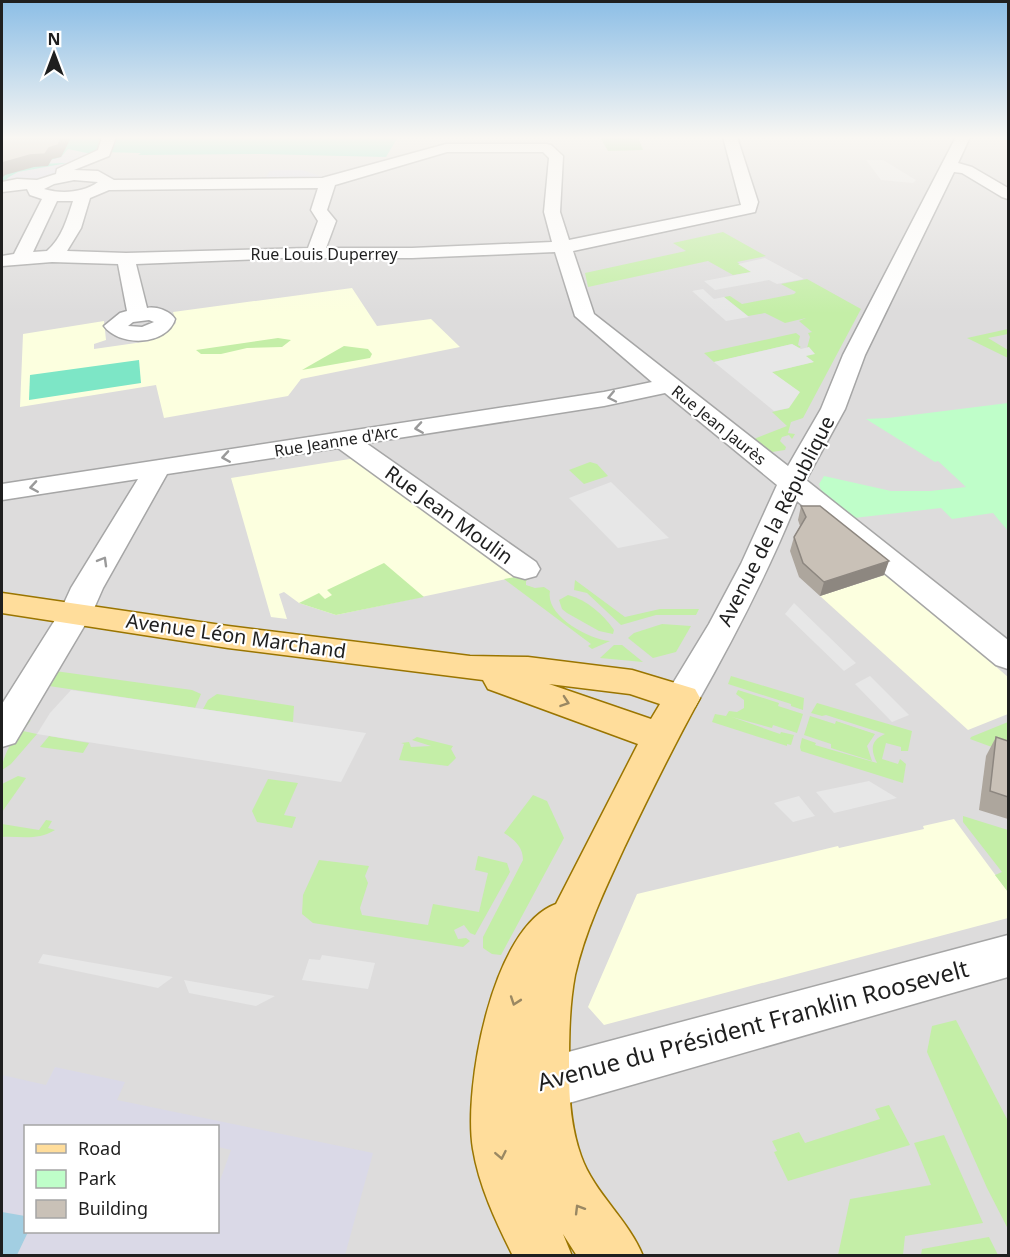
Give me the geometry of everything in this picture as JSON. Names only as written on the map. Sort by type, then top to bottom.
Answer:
[{"type":"main road","name":"Avenue Léon Marchand","points":[[2,603],[228,637],[470,668],[528,669],[632,682],[682,698]]},
{"type":"main road","name":"Avenue Léon Marchand","points":[[470,668],[508,684],[564,701],[660,736]]},
{"type":"main road","name":"Avenue de la République","points":[[521,1091],[506,1029],[526,971],[541,945],[579,900],[660,736],[682,698]]},
{"type":"main road","points":[[543,1256],[516,1203],[504,1170],[497,1131],[521,1091],[544,1118],[561,1176],[593,1232],[614,1256]]},
{"type":"street","points":[[23,255],[52,196],[57,196]]},
{"type":"street","points":[[57,253],[81,207],[83,196]]},
{"type":"street","points":[[315,253],[327,221],[319,210],[324,196]]},
{"type":"street","name":"Rue Jean Jaurès","points":[[553,196],[552,212],[582,312],[586,318],[1008,657]]},
{"type":"street","name":"Rue Louis Duperrey","points":[[2,256],[57,253],[126,259],[315,253],[402,254],[562,246],[749,208],[748,196]]},
{"type":"street","name":"Avenue de la République","points":[[682,698],[751,574],[791,483],[833,409],[854,355],[934,196]]},
{"type":"street","name":"Rue Louis Duperrey","points":[[2,261],[23,255]]},
{"type":"street","points":[[126,259],[138,314]]},
{"type":"street","name":"Rue Jeanne d'Arc","points":[[2,492],[604,399],[669,385]]},
{"type":"street","name":"Rue Jean Moulin","points":[[345,440],[525,569]]},
{"type":"street","points":[[2,733],[76,613],[87,588],[153,477],[154,468]]},
{"type":"street","name":"Avenue du Président Franklin Roosevelt","points":[[521,1091],[1008,956]]},
{"type":"shaded area","points":[[2,196],[1008,196],[1008,1255],[2,1256]]},
{"type":"shaded area","points":[[765,258],[804,279],[777,284],[769,280],[715,290],[704,281],[751,272],[738,264]]},
{"type":"shaded area","points":[[352,288],[377,326],[431,319],[460,347],[301,379],[288,396],[164,418],[156,385],[20,407],[23,334],[104,321],[106,340],[94,344],[94,349],[150,341],[150,337],[166,331],[176,323],[173,312]]},
{"type":"shaded area","points":[[703,289],[714,299],[724,297],[749,317],[726,321],[692,291]]},
{"type":"shaded area","points":[[792,344],[801,349],[809,347],[815,354],[806,356],[814,362],[772,372],[800,392],[789,408],[774,411],[714,362]]},
{"type":"shaded area","points":[[356,458],[526,575],[336,615],[299,603],[284,592],[279,594],[287,619],[271,617],[231,478]]},
{"type":"shaded area","points":[[611,482],[669,538],[618,548],[569,498]]},
{"type":"shaded area","points":[[888,574],[1008,677],[1008,714],[968,730],[820,596]]},
{"type":"shaded area","points":[[794,603],[856,663],[844,671],[785,614]]},
{"type":"shaded area","points":[[870,676],[909,715],[892,722],[855,684]]},
{"type":"shaded area","points":[[71,690],[366,733],[341,782],[37,734],[50,713]]},
{"type":"shaded area","points":[[869,781],[897,798],[834,813],[816,792]]},
{"type":"shaded area","points":[[799,796],[815,816],[793,822],[774,803]]},
{"type":"shaded area","points":[[954,819],[1008,892],[1008,918],[604,1025],[588,1007],[637,894],[838,846],[839,848],[924,829],[923,826]]},
{"type":"shaded area","points":[[43,954],[173,977],[158,988],[38,963]]},
{"type":"shaded area","points":[[322,955],[375,963],[368,989],[302,980],[309,959],[320,960]]},
{"type":"shaded area","points":[[184,980],[275,996],[256,1006],[189,993]]},
{"type":"shaded area","points":[[55,1067],[125,1082],[117,1100],[373,1153],[345,1255],[17,1255],[28,1233],[219,1233],[219,1183],[231,1150],[219,1147],[219,1125],[24,1125],[24,1216],[2,1212],[2,1075],[46,1085]]},
{"type":"green space","points":[[723,232],[766,256],[737,262],[752,272],[733,275],[708,261],[588,287],[585,273],[686,251],[673,243]]},
{"type":"green space","points":[[807,279],[861,309],[803,418],[791,422],[788,433],[795,434],[792,439],[789,435],[782,437],[780,441],[786,447],[785,450],[772,452],[754,439],[787,426],[772,412],[789,408],[772,372],[813,362],[805,356],[809,347],[807,348],[810,337],[808,333],[812,332],[799,321],[806,318],[785,323],[765,313],[748,316],[724,297],[730,296],[742,304],[794,294],[796,292],[781,284]]},
{"type":"green space","points":[[1008,329],[1008,334],[988,338],[1008,350],[1008,358],[967,338]]},
{"type":"green space","points":[[796,333],[800,336],[798,345],[801,347],[799,348],[792,344],[714,362],[704,353]]},
{"type":"green space","points":[[278,338],[291,340],[282,347],[247,348],[221,354],[201,354],[196,350]]},
{"type":"green space","points":[[344,346],[368,349],[372,354],[370,358],[302,370]]},
{"type":"green space","points":[[139,360],[141,383],[29,400],[30,375]]},
{"type":"green space","points":[[1008,403],[1008,531],[993,513],[952,519],[941,508],[854,518],[822,493],[819,484],[824,476],[891,491],[930,491],[966,487],[938,461],[935,462],[866,419]]},
{"type":"green space","points":[[590,462],[597,464],[608,476],[584,484],[569,470]]},
{"type":"green space","points":[[384,563],[424,597],[336,615],[299,603],[319,593],[325,599],[332,595],[327,590]]},
{"type":"green space","points":[[527,575],[530,578],[526,581],[526,585],[535,588],[544,587],[550,591],[550,600],[561,617],[590,636],[610,641],[592,649],[588,646],[591,644],[504,579]]},
{"type":"green space","points":[[575,580],[625,617],[660,609],[699,609],[696,615],[656,615],[621,625],[587,593],[574,590]]},
{"type":"green space","points":[[568,595],[582,600],[600,613],[614,630],[613,634],[599,631],[562,609],[559,600]]},
{"type":"green space","points":[[662,624],[691,626],[676,652],[653,658],[628,638],[634,633]]},
{"type":"green space","points":[[614,645],[622,645],[643,662],[600,658]]},
{"type":"green space","points":[[55,671],[192,690],[201,694],[195,708],[49,686]]},
{"type":"green space","points":[[731,676],[804,698],[803,710],[728,684]]},
{"type":"green space","points":[[738,690],[779,703],[778,706],[803,714],[797,733],[773,725],[772,728],[732,717],[780,734],[781,732],[794,735],[791,745],[787,744],[787,746],[712,722],[715,714],[726,716],[729,711],[737,712],[744,708],[744,700],[736,694]]},
{"type":"green space","points":[[217,694],[294,706],[293,722],[203,709],[208,700]]},
{"type":"green space","points":[[817,703],[912,731],[908,751],[901,751],[901,747],[886,743],[882,759],[898,764],[900,759],[906,764],[903,783],[801,751],[802,738],[816,743],[815,745],[877,763],[873,753],[874,742],[885,734],[826,715],[811,713]]},
{"type":"green space","points":[[810,716],[835,724],[836,721],[875,734],[867,746],[872,761],[831,748],[831,744],[804,735]]},
{"type":"green space","points":[[31,720],[23,731],[37,734],[11,764],[2,770],[4,758],[12,742],[21,728]]},
{"type":"green space","points":[[1008,722],[1008,753],[970,739],[971,737]]},
{"type":"green space","points":[[49,736],[89,743],[83,753],[40,747]]},
{"type":"green space","points":[[417,737],[453,746],[451,749],[456,758],[448,766],[399,760],[404,744],[401,743],[409,742],[411,747],[431,746],[412,740]]},
{"type":"green space","points":[[18,776],[26,778],[2,812],[2,784]]},
{"type":"green space","points":[[268,779],[298,783],[284,815],[296,817],[292,828],[257,822],[252,811]]},
{"type":"green space","points":[[533,795],[547,801],[564,838],[501,955],[492,954],[483,948],[483,937],[523,860],[518,844],[504,833]]},
{"type":"green space","points":[[963,816],[1008,830],[1008,892],[995,875],[1002,872],[963,822]]},
{"type":"green space","points":[[46,820],[52,821],[48,828],[55,830],[42,836],[2,837],[2,824],[39,830]]},
{"type":"green space","points":[[478,856],[507,863],[510,872],[475,935],[470,933],[464,925],[454,930],[458,939],[466,938],[470,941],[463,947],[313,923],[302,914],[303,895],[319,860],[369,866],[365,876],[368,883],[360,908],[362,915],[428,925],[433,904],[479,912],[488,873],[475,870]]},
{"type":"green space","points":[[956,1020],[1008,1121],[1008,1229],[987,1188],[927,1052],[932,1026]]},
{"type":"green space","points":[[889,1105],[910,1145],[788,1181],[774,1152],[777,1151],[772,1141],[799,1132],[805,1143],[880,1119],[875,1109]]},
{"type":"green space","points":[[944,1135],[983,1223],[905,1236],[903,1255],[838,1255],[850,1199],[931,1185],[914,1143]]},
{"type":"green space","points":[[989,1237],[998,1255],[921,1255],[922,1249]]},
{"type":"water","points":[[2,1212],[24,1216],[24,1233],[28,1233],[17,1255],[2,1255]]},
{"type":"building","points":[[801,506],[820,506],[889,561],[824,582],[803,563],[794,537],[806,517]]},
{"type":"building","points":[[996,737],[1008,741],[1008,797],[990,791]]}]
